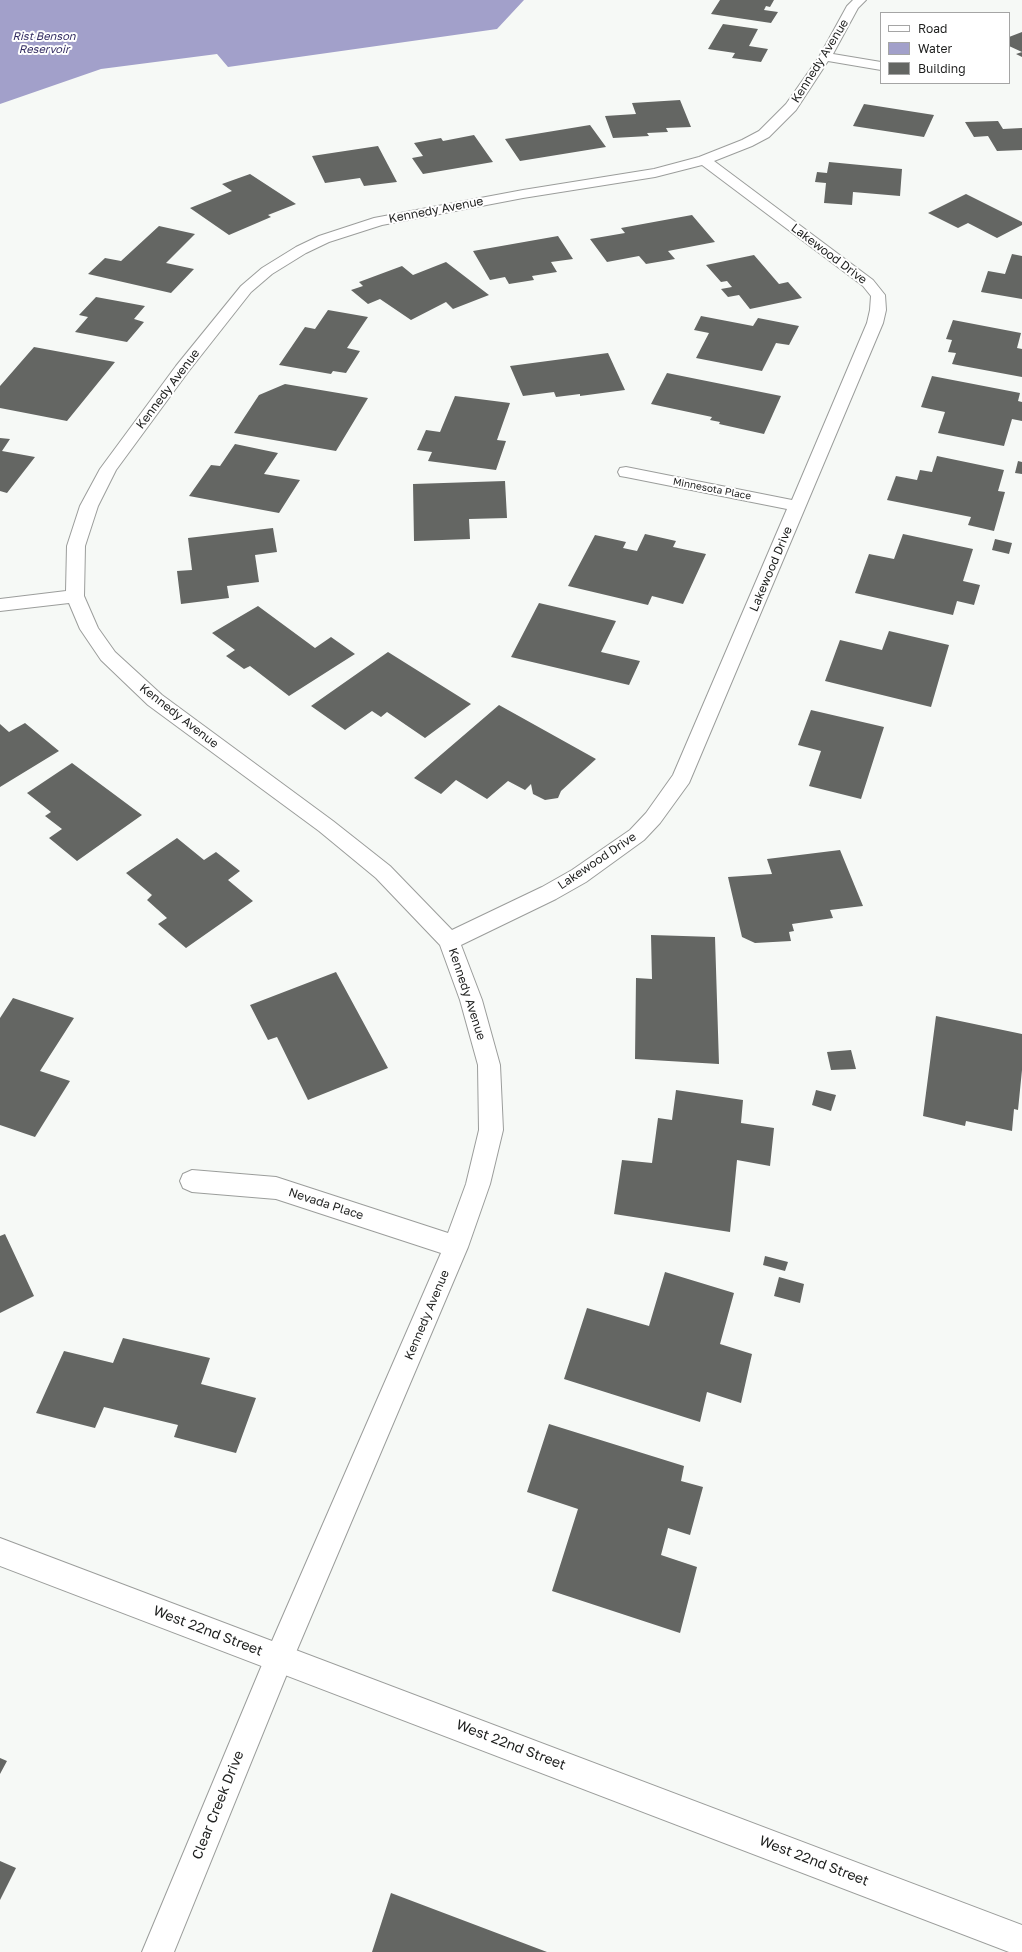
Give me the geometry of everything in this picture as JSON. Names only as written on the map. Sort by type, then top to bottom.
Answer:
[{"type":"street","name":"Kennedy Avenue","points":[[279,1658],[456,1247],[478,1184],[491,1130],[488,1065],[471,1000],[449,941],[383,872],[326,826],[155,700],[108,656],[89,629],[75,596],[76,546],[89,506],[108,469],[182,369],[246,289],[267,271],[301,250],[324,239],[379,221],[523,194],[623,179],[704,160],[747,143],[764,134],[791,107],[825,57],[853,6],[860,0]]},
{"type":"street","points":[[825,57],[880,66]]},
{"type":"street","name":"Lakewood Drive","points":[[449,941],[550,893],[579,876],[637,835],[654,818],[682,778],[875,323],[878,310],[878,295],[868,283],[704,160]]},
{"type":"street","name":"Minnesota Place","points":[[626,472],[797,506]]},
{"type":"street","points":[[0,605],[75,596]]},
{"type":"street","name":"Nevada Place","points":[[192,1181],[276,1188],[456,1247]]},
{"type":"street","name":"West 22nd Street","points":[[0,1552],[1022,1941]]},
{"type":"street","name":"Clear Creek Drive","points":[[158,1952],[279,1658]]},
{"type":"water","name":"Rist Benson Reservoir","points":[[0,0],[524,0],[497,29],[228,67],[217,54],[101,69],[0,104]]},
{"type":"building","points":[[720,0],[774,0],[770,7],[766,6],[764,10],[778,12],[771,23],[711,14]]},
{"type":"building","points":[[723,24],[758,29],[749,46],[768,49],[761,62],[732,58],[735,53],[708,49]]},
{"type":"building","points":[[1022,32],[1022,52],[1010,46],[1010,37]]},
{"type":"building","points":[[1022,52],[1022,57],[1016,54]]},
{"type":"building","points":[[680,100],[691,127],[666,128],[668,132],[647,133],[649,136],[613,138],[605,116],[636,114],[632,103]]},
{"type":"building","points":[[864,104],[934,115],[924,137],[853,126]]},
{"type":"building","points":[[998,121],[1003,129],[1022,128],[1022,150],[997,151],[988,136],[974,137],[965,122]]},
{"type":"building","points":[[590,125],[606,147],[520,161],[505,139]]},
{"type":"building","points":[[474,135],[493,162],[423,174],[412,158],[423,156],[414,143],[441,138],[443,141]]},
{"type":"building","points":[[378,146],[397,182],[364,186],[360,178],[325,183],[312,156]]},
{"type":"building","points":[[829,162],[902,169],[900,196],[853,192],[852,205],[824,203],[826,183],[815,182],[817,172],[827,173]]},
{"type":"building","points":[[250,174],[296,204],[268,215],[271,217],[229,235],[190,208],[232,191],[222,184]]},
{"type":"building","points":[[966,194],[1022,222],[1022,225],[997,238],[968,223],[958,228],[928,213]]},
{"type":"building","points":[[692,215],[715,242],[668,251],[675,259],[646,264],[639,256],[607,262],[590,239],[625,233],[621,228]]},
{"type":"building","points":[[159,226],[195,234],[166,263],[194,269],[171,293],[88,274],[105,258],[121,261]]},
{"type":"building","points":[[558,236],[573,259],[551,262],[557,272],[532,276],[534,280],[509,284],[505,277],[490,280],[473,251]]},
{"type":"building","points":[[1012,254],[1022,256],[1022,299],[981,292],[988,271],[1005,274]]},
{"type":"building","points":[[754,255],[779,284],[788,282],[802,298],[750,309],[739,295],[728,297],[721,289],[732,287],[727,281],[721,282],[706,265]]},
{"type":"building","points":[[446,262],[489,295],[453,309],[446,302],[411,320],[380,299],[368,304],[351,290],[363,286],[359,282],[402,266],[413,275]]},
{"type":"building","points":[[96,297],[145,306],[134,319],[144,322],[127,342],[75,332],[88,317],[79,315]]},
{"type":"building","points":[[328,310],[368,317],[347,348],[360,351],[346,373],[333,371],[331,374],[279,365],[305,327],[315,329]]},
{"type":"building","points":[[701,316],[753,326],[758,318],[799,326],[789,345],[776,343],[762,371],[696,358],[709,333],[694,330]]},
{"type":"building","points":[[953,320],[1021,333],[1017,348],[1022,349],[1022,377],[952,364],[956,353],[948,352],[952,340],[946,339]]},
{"type":"building","points":[[34,347],[115,362],[67,421],[0,408],[0,386]]},
{"type":"building","points":[[608,353],[625,390],[580,396],[580,394],[556,397],[554,392],[523,396],[510,366]]},
{"type":"building","points":[[667,373],[781,396],[764,434],[719,424],[720,422],[710,420],[712,417],[651,404]]},
{"type":"building","points":[[932,376],[1020,393],[1018,401],[1022,402],[1022,421],[1012,419],[1004,446],[938,433],[945,412],[921,407]]},
{"type":"building","points":[[285,384],[368,398],[336,451],[234,433],[259,395]]},
{"type":"building","points":[[455,396],[510,403],[497,440],[506,441],[496,470],[428,461],[432,452],[417,450],[426,430],[440,432]]},
{"type":"building","points":[[0,438],[10,439],[2,451],[35,457],[7,493],[0,491]]},
{"type":"building","points":[[235,444],[278,453],[264,474],[300,480],[279,513],[189,496],[211,465],[220,466]]},
{"type":"building","points":[[937,456],[1004,470],[998,491],[1005,492],[994,531],[968,525],[971,517],[887,500],[896,476],[917,480],[920,470],[932,472]]},
{"type":"building","points":[[1018,461],[1022,462],[1022,474],[1015,473]]},
{"type":"building","points":[[505,481],[507,518],[469,519],[470,539],[414,541],[413,484]]},
{"type":"building","points":[[273,528],[277,552],[255,555],[259,582],[227,586],[229,598],[181,604],[177,571],[192,570],[188,538]]},
{"type":"building","points":[[645,534],[676,541],[673,547],[706,554],[683,604],[652,596],[648,605],[568,586],[595,535],[626,542],[623,548],[637,551]]},
{"type":"building","points":[[903,534],[973,549],[963,581],[980,585],[974,605],[957,601],[953,615],[855,593],[869,554],[894,559]]},
{"type":"building","points":[[995,539],[1012,543],[1009,554],[992,550]]},
{"type":"building","points":[[539,603],[616,621],[601,652],[640,661],[629,685],[511,657]]},
{"type":"building","points":[[258,606],[315,648],[331,637],[355,654],[289,696],[250,666],[244,669],[226,656],[235,650],[212,633]]},
{"type":"building","points":[[889,631],[949,645],[931,707],[825,681],[840,640],[882,650]]},
{"type":"building","points":[[388,652],[471,704],[425,738],[387,712],[381,717],[372,711],[345,730],[311,706]]},
{"type":"building","points":[[499,705],[596,759],[561,791],[558,798],[545,800],[533,794],[531,784],[525,790],[508,781],[487,799],[456,780],[441,794],[414,778]]},
{"type":"building","points":[[811,710],[884,727],[861,799],[809,786],[821,751],[798,745]]},
{"type":"building","points":[[25,723],[59,751],[0,787],[0,724],[9,732]]},
{"type":"building","points":[[72,763],[142,815],[77,861],[49,838],[62,829],[45,816],[51,812],[27,793]]},
{"type":"building","points":[[177,838],[204,860],[216,852],[240,871],[228,880],[253,901],[186,948],[158,924],[167,918],[147,900],[152,895],[126,873]]},
{"type":"building","points":[[840,850],[863,906],[830,910],[833,918],[792,924],[794,931],[789,932],[791,941],[755,943],[742,937],[728,877],[772,874],[767,859]]},
{"type":"building","points":[[651,935],[715,937],[719,1064],[635,1059],[636,978],[652,979]]},
{"type":"building","points":[[336,972],[388,1068],[308,1100],[277,1037],[268,1040],[250,1005]]},
{"type":"building","points":[[13,998],[74,1018],[40,1071],[70,1081],[35,1137],[0,1125],[0,1018]]},
{"type":"building","points":[[936,1016],[1022,1034],[1022,1070],[1018,1110],[1014,1109],[1012,1131],[966,1121],[965,1126],[923,1116]]},
{"type":"building","points":[[851,1050],[856,1069],[831,1070],[827,1052]]},
{"type":"building","points":[[676,1090],[743,1100],[741,1123],[774,1128],[770,1166],[737,1160],[730,1232],[614,1214],[622,1160],[652,1163],[658,1118],[672,1120]]},
{"type":"building","points":[[816,1090],[836,1095],[831,1111],[812,1105]]},
{"type":"building","points":[[5,1234],[34,1296],[0,1313],[0,1236]]},
{"type":"building","points":[[765,1256],[788,1262],[785,1271],[763,1265]]},
{"type":"building","points":[[665,1272],[734,1293],[720,1344],[752,1354],[741,1403],[707,1392],[700,1422],[564,1379],[587,1308],[649,1326]]},
{"type":"building","points":[[779,1277],[804,1284],[800,1303],[774,1296]]},
{"type":"building","points":[[123,1338],[210,1358],[201,1384],[256,1398],[236,1453],[174,1437],[178,1425],[104,1407],[95,1428],[36,1413],[64,1351],[113,1363]]},
{"type":"building","points":[[549,1424],[684,1466],[681,1481],[703,1487],[690,1535],[668,1528],[661,1555],[697,1567],[680,1633],[552,1591],[578,1509],[527,1492]]},
{"type":"building","points":[[0,1758],[7,1761],[0,1774]]},
{"type":"building","points":[[0,1861],[16,1868],[0,1900]]},
{"type":"building","points":[[391,1893],[547,1952],[372,1952]]}]
